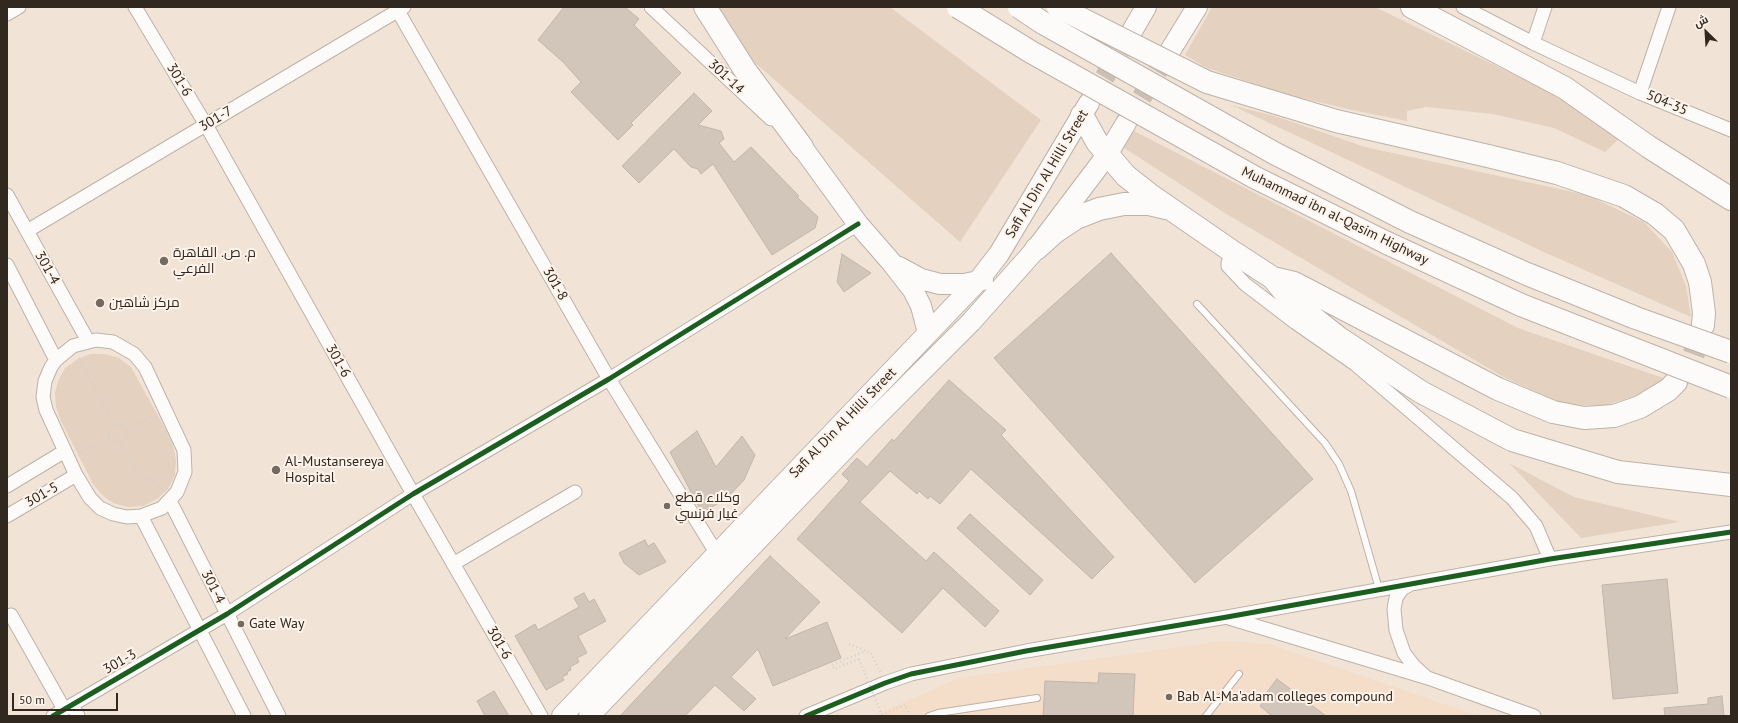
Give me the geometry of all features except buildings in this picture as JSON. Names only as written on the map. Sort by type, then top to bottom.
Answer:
[{"type":"highway","points":[[705,7],[744,70],[802,147]]},
{"type":"highway","name":"Muhammad ibn al-Qasim Highway","points":[[958,7],[1031,52],[1254,177],[1385,242],[1521,305],[1731,387]]},
{"type":"highway","name":"Muhammad ibn al-Qasim Highway","points":[[1019,7],[1043,23],[1274,153],[1410,222],[1549,283],[1636,318],[1731,352]]},
{"type":"highway","points":[[1058,7],[1207,82],[1336,122],[1557,173],[1624,196],[1655,214],[1674,230],[1694,264],[1700,282],[1704,313],[1703,325]]},
{"type":"highway","points":[[1412,7],[1565,88],[1649,147],[1731,199]]},
{"type":"highway","points":[[1086,109],[1097,142],[1126,176],[1233,252],[1273,278],[1290,299],[1339,338],[1420,392],[1512,440],[1618,472],[1731,484]]},
{"type":"highway","points":[[1036,249],[1055,232],[1076,218],[1099,209],[1124,204],[1149,204],[1173,210]]},
{"type":"highway","points":[[1273,278],[1294,283],[1498,389],[1553,412],[1584,418],[1614,416],[1640,408],[1668,390],[1676,382]]},
{"type":"main road","points":[[1131,33],[1146,7]]},
{"type":"main road","points":[[1170,51],[1197,7]]},
{"type":"main road","name":"Safi Al Din Al Hilli Street","points":[[562,716],[978,282],[1000,254],[1086,109]]},
{"type":"main road","name":"Safi Al Din Al Hilli Street","points":[[590,716],[865,428],[971,322],[1036,249],[1107,155],[1126,123]]},
{"type":"main road","points":[[802,147],[858,224],[913,290],[921,306],[928,333]]},
{"type":"main road","points":[[892,263],[921,279],[940,284],[964,284],[978,282],[1003,272],[1036,249]]},
{"type":"street","points":[[7,14],[19,7]]},
{"type":"street","name":"301-6","points":[[136,7],[206,125],[413,494],[541,716]]},
{"type":"street","name":"301-14","points":[[651,7],[802,147]]},
{"type":"street","points":[[1463,7],[1532,43],[1640,93]]},
{"type":"street","points":[[1532,43],[1545,7]]},
{"type":"street","name":"504-35","points":[[1669,7],[1640,93],[1731,130]]},
{"type":"street","name":"301-7","points":[[27,231],[401,9]]},
{"type":"street","name":"301-8","points":[[401,9],[609,379],[717,554]]},
{"type":"street","name":"301-4","points":[[7,195],[88,341]]},
{"type":"street","name":"301-3","points":[[67,712],[200,629],[227,614],[413,494],[609,379],[858,224]]},
{"type":"street","points":[[1233,252],[1228,266],[1245,284],[1296,323],[1355,364],[1512,498],[1536,526],[1550,559]]},
{"type":"street","points":[[7,265],[56,360]]},
{"type":"street","points":[[103,340],[113,342],[134,354],[145,367],[184,450],[186,460],[182,482],[172,498],[162,508],[141,516],[127,517],[113,514],[100,508],[90,498],[76,475],[46,410],[43,397],[47,374],[56,360],[73,346],[88,341],[103,340]]},
{"type":"street","name":"301-5","points":[[7,486],[67,455]]},
{"type":"street","name":"301-5","points":[[7,516],[76,475]]},
{"type":"street","points":[[453,564],[575,492]]},
{"type":"street","name":"301-4","points":[[172,498],[227,614],[279,716]]},
{"type":"street","points":[[141,516],[244,716]]},
{"type":"street","points":[[806,716],[885,683],[911,674],[1026,651],[1227,617],[1550,559],[1731,532]]},
{"type":"street","points":[[1412,584],[1402,589],[1396,598],[1394,609],[1396,630],[1404,653],[1413,665],[1428,678]]},
{"type":"street","points":[[11,615],[67,712]]},
{"type":"street","points":[[1227,617],[1428,678],[1534,716]]},
{"type":"lane","points":[[1197,304],[1325,443],[1339,464],[1350,491],[1378,589]]},
{"type":"lane","points":[[1206,716],[1239,674]]},
{"type":"lane","points":[[929,716],[938,713],[1037,698]]},
{"type":"path","points":[[73,346],[114,425]]},
{"type":"path","points":[[127,430],[165,407]]},
{"type":"path","points":[[114,425],[122,425],[127,430],[127,437],[120,442],[113,441],[110,437],[110,429],[114,425]]},
{"type":"path","points":[[67,455],[110,437]]},
{"type":"path","points":[[120,442],[136,472],[172,498]]},
{"type":"path","points":[[849,644],[871,653],[885,683]]},
{"type":"path","points":[[866,651],[832,665],[834,669],[859,659],[882,715],[905,705],[910,716]]},
{"type":"shaded area","points":[[718,7],[890,7],[1041,120],[960,242],[745,54]]},
{"type":"shaded area","points":[[1212,7],[1375,7],[1550,92],[1621,137],[1605,152],[1554,128],[1493,114],[1426,107],[1407,111],[1407,121],[1289,95],[1207,68],[1185,55]]},
{"type":"shaded area","points":[[1231,105],[1278,117],[1365,147],[1587,195],[1644,222],[1672,252],[1686,286],[1691,317],[1546,253]]},
{"type":"shaded area","points":[[1134,131],[1518,328],[1666,379],[1639,395],[1603,406],[1563,404],[1505,378],[1228,215],[1121,146]]},
{"type":"shaded area","points":[[91,354],[105,354],[119,358],[131,367],[173,445],[176,460],[175,475],[168,489],[157,499],[143,506],[128,507],[113,503],[102,495],[93,484],[60,419],[56,406],[55,392],[59,379],[65,368],[78,359]]},
{"type":"shaded area","points":[[1509,463],[1574,497],[1680,522],[1581,538]]},
{"type":"shaded area","name":"Bab Al-Ma'adam colleges compound","points":[[1222,641],[1270,644],[1479,716],[872,716],[959,678]]},
{"type":"tunnel","points":[[1089,103],[1131,33]]},
{"type":"tunnel","points":[[1126,123],[1170,51]]},
{"type":"tunnel","points":[[1676,382],[1691,361],[1703,325]]},
{"type":"cycle path","points":[[53,716],[227,614],[413,494],[609,379],[858,224]]},
{"type":"cycle path","points":[[806,716],[885,683],[911,674],[1026,651],[1227,617],[1550,559],[1731,532]]},
{"type":"place","name":"م. ص. القاهرة الفرعي","points":[[164,261]]},
{"type":"place","name":"مركز شاهين","points":[[100,303]]},
{"type":"place","name":"Al-Mustansereya Hospital","points":[[276,470]]},
{"type":"place","name":"وكلاء قطع غيار فرنسي","points":[[667,506]]},
{"type":"place","name":"Gate Way","points":[[241,624]]},
{"type":"place","name":"Bab Al-Ma'adam colleges compound","points":[[1169,697]]}]
